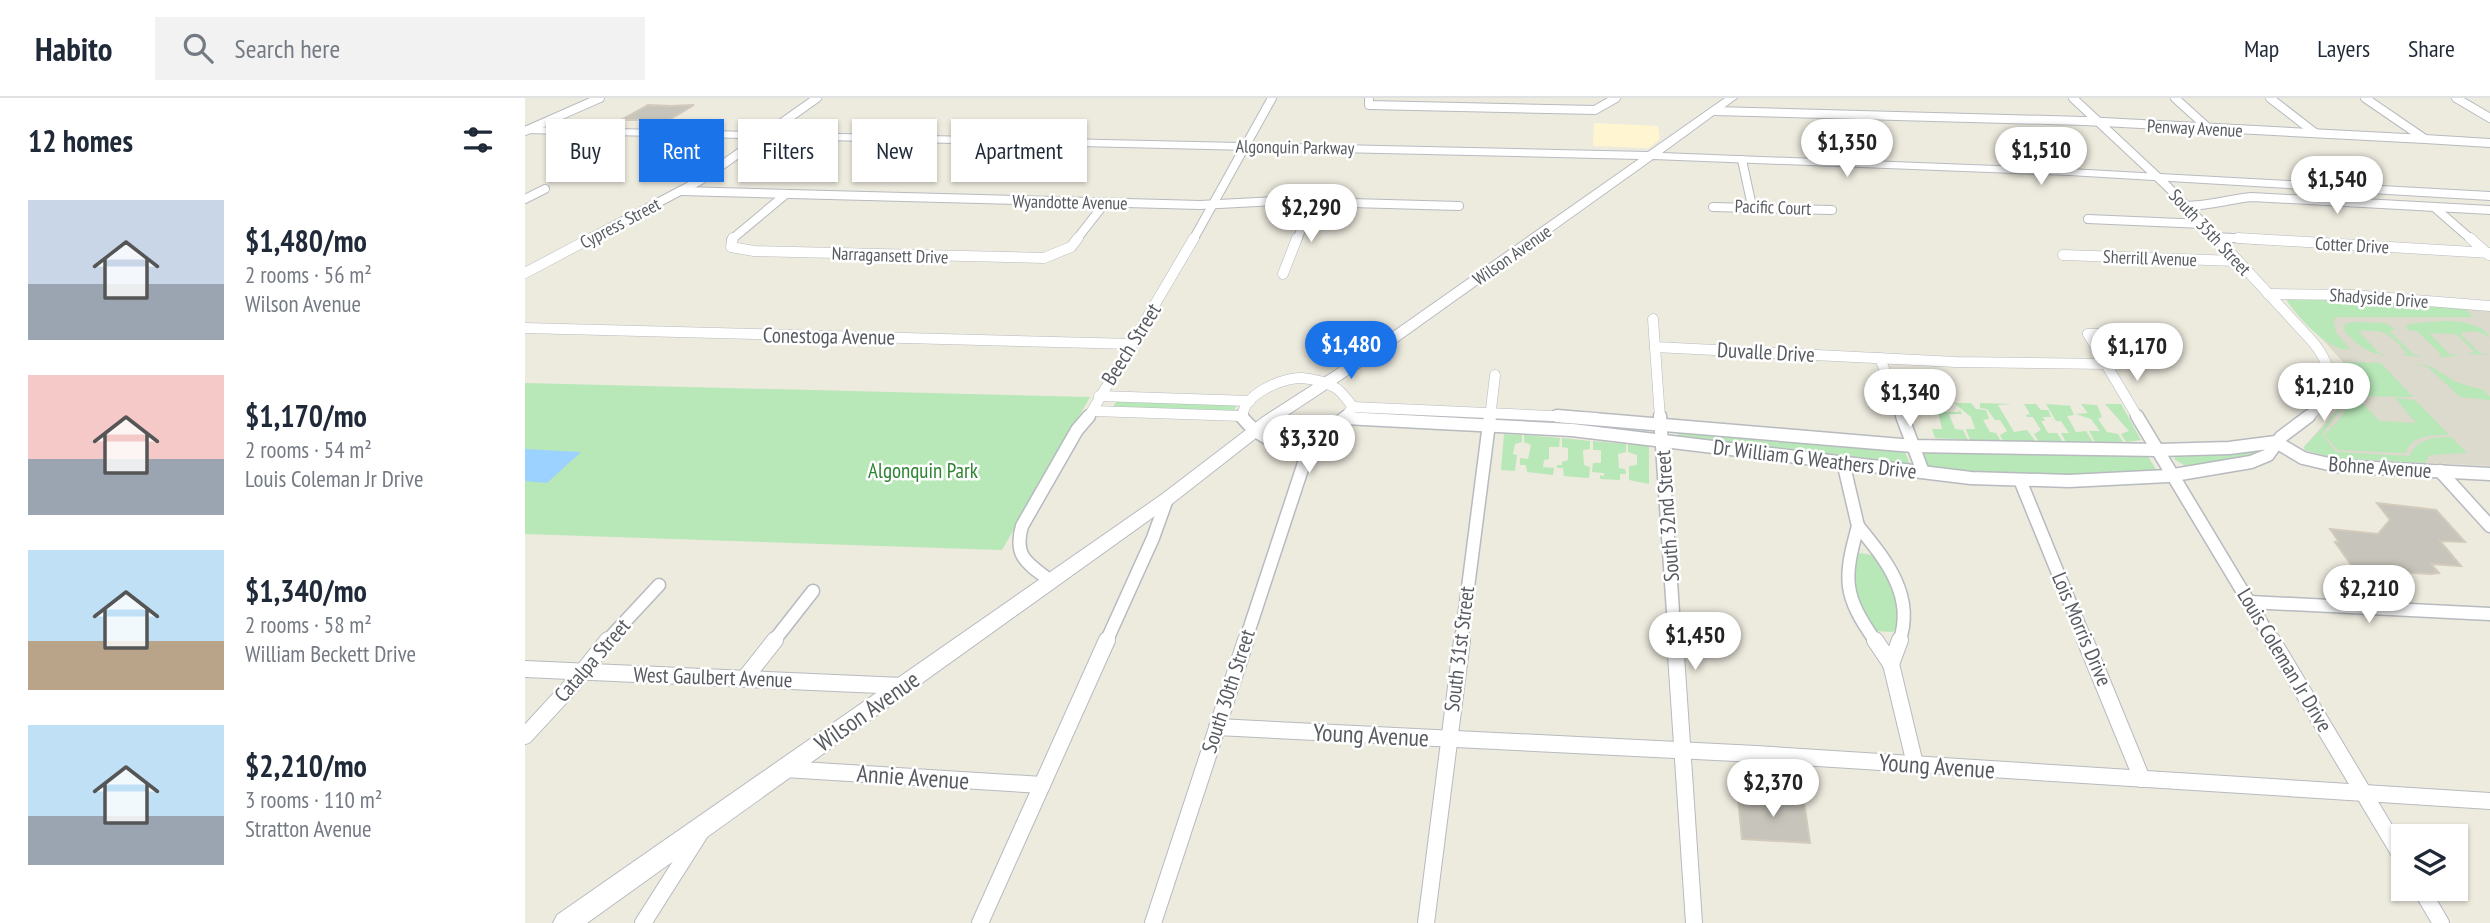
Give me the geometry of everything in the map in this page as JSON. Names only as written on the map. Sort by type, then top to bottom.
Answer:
[{"type":"main road","name":"Wilson Avenue","points":[[566,923],[1167,499],[1231,462],[1260,434],[1330,385],[1350,377],[1375,351],[1732,98]]},
{"type":"main road","name":"Algonquin Parkway","points":[[526,130],[738,134]]},
{"type":"main road","name":"Algonquin Parkway","points":[[838,137],[1519,154],[1631,160],[1742,160],[2156,177],[2490,196]]},
{"type":"street","points":[[526,130],[600,98]]},
{"type":"street","name":"Cypress Street","points":[[787,119],[817,98]]},
{"type":"street","name":"Beech Street","points":[[1051,581],[1022,558],[1017,551],[1017,539],[1077,430],[1094,411],[1099,396],[1133,344],[1272,98]]},
{"type":"street","points":[[1369,101],[1595,110],[1616,98]]},
{"type":"street","name":"South 35th Street","points":[[2073,98],[2096,122],[2120,140],[2186,206],[2322,352],[2328,362],[2331,376]]},
{"type":"street","points":[[2175,98],[2208,128]]},
{"type":"street","points":[[2270,98],[2315,134]]},
{"type":"street","points":[[2365,98],[2425,139]]},
{"type":"street","points":[[2456,98],[2490,118]]},
{"type":"street","name":"Penway Avenue","points":[[1714,111],[2096,122],[2490,143]]},
{"type":"street","name":"Cypress Street","points":[[525,273],[681,191],[738,153]]},
{"type":"street","points":[[1742,160],[1752,206]]},
{"type":"street","points":[[525,199],[545,189]]},
{"type":"street","name":"Wyandotte Avenue","points":[[681,191],[1105,203],[1313,202],[1459,206]]},
{"type":"street","name":"Narragansett Drive","points":[[786,194],[735,235],[730,247],[754,251],[1044,258],[1071,247],[1105,203]]},
{"type":"street","points":[[2186,206],[2212,206],[2232,199],[2256,197],[2490,210]]},
{"type":"street","points":[[1283,274],[1313,202]]},
{"type":"street","name":"Pacific Court","points":[[1713,207],[1832,210]]},
{"type":"street","points":[[2434,207],[2489,254]]},
{"type":"street","points":[[2088,219],[2203,224]]},
{"type":"street","name":"Cotter Drive","points":[[2215,237],[2489,254]]},
{"type":"street","name":"Sherrill Avenue","points":[[2063,256],[2237,261]]},
{"type":"street","name":"Shadyside Drive","points":[[2268,294],[2351,295],[2490,306]]},
{"type":"street","name":"South 32nd Street","points":[[1653,318],[1695,923]]},
{"type":"street","name":"Conestoga Avenue","points":[[525,328],[1133,344]]},
{"type":"street","name":"Duvalle Drive","points":[[1655,347],[1879,358],[2106,364],[2148,362],[2161,357],[2167,348],[2160,341],[2142,336],[2088,334],[2106,364]]},
{"type":"street","points":[[1879,358],[1923,472]]},
{"type":"street","points":[[2106,364],[2159,450]]},
{"type":"street","name":"South 31st Street","points":[[1426,923],[1495,375]]},
{"type":"street","name":"Dr William G Weathers Drive","points":[[1353,407],[1488,418],[1923,472],[2020,480],[2100,480],[2174,475],[2250,462],[2269,454],[2276,442],[2309,416],[2321,402],[2329,389],[2331,376]]},
{"type":"street","points":[[1094,411],[1241,416],[1260,434],[1300,442],[1317,438],[1345,418],[1353,407],[1330,385],[1303,378],[1286,379],[1250,401],[1242,408],[1241,416]]},
{"type":"street","points":[[1099,396],[1250,401]]},
{"type":"street","name":"Dr William G Weathers Drive","points":[[1345,418],[1488,418],[1660,423],[1913,446],[2159,450],[2229,448],[2276,442]]},
{"type":"street","name":"South 30th Street","points":[[1153,923],[1305,460],[1317,438]]},
{"type":"street","points":[[1300,442],[1305,460]]},
{"type":"street","name":"Bohne Avenue","points":[[2276,442],[2303,458],[2337,466],[2490,474]]},
{"type":"street","name":"Louis Coleman Jr Drive","points":[[2159,450],[2391,839]]},
{"type":"street","points":[[1843,463],[1858,526],[1888,562],[1902,594],[1904,629],[1891,664]]},
{"type":"street","points":[[2440,471],[2490,526]]},
{"type":"street","name":"Lois Morris Drive","points":[[2020,480],[2142,779]]},
{"type":"street","points":[[980,923],[1153,538],[1167,499]]},
{"type":"street","points":[[1858,526],[1847,566],[1847,591],[1852,606],[1891,664],[1915,764]]},
{"type":"street","name":"Catalpa Street","points":[[525,736],[659,584]]},
{"type":"street","points":[[745,678],[813,591]]},
{"type":"street","points":[[2250,601],[2490,614]]},
{"type":"street","name":"West Gaulbert Avenue","points":[[525,670],[902,686]]},
{"type":"street","name":"Young Avenue","points":[[1217,727],[1683,750],[2490,802]]},
{"type":"street","name":"Annie Avenue","points":[[785,769],[1042,785]]},
{"type":"street","points":[[642,923],[705,825]]},
{"type":"street","points":[[2428,901],[2441,923]]},
{"type":"shaded area","points":[[1594,123],[1658,126],[1660,139],[1649,148],[1593,146]]},
{"type":"shaded area","points":[[2286,299],[2490,310],[2490,466],[2334,458],[2305,450],[2304,447],[2343,402],[2349,386],[2349,376],[2343,362]]},
{"type":"green space","points":[[2286,299],[2371,300],[2456,307],[2467,311],[2473,317],[2337,317],[2333,320],[2336,333],[2350,349],[2342,349],[2333,346],[2315,332]]},
{"type":"green space","points":[[2462,322],[2486,332],[2490,337],[2476,331],[2459,333],[2480,353],[2489,355],[2470,354],[2475,352],[2456,334],[2429,333],[2449,354],[2459,356],[2436,357],[2442,355],[2417,331],[2408,330],[2406,327],[2409,324]]},
{"type":"green space","points":[[2385,323],[2396,330],[2389,331],[2413,354],[2423,357],[2401,355],[2408,354],[2395,341],[2380,332],[2358,331],[2379,353],[2389,355],[2382,355],[2369,351],[2344,330],[2345,324]]},
{"type":"green space","points":[[2095,338],[2146,339],[2162,348],[2152,357],[2108,360]]},
{"type":"green space","points":[[2343,362],[2381,363],[2413,397],[2351,396],[2322,434],[2336,452],[2409,456],[2416,446],[2426,440],[2451,437],[2467,453],[2430,455],[2425,463],[2334,458],[2305,450],[2304,447],[2339,409],[2344,398],[2348,387]]},
{"type":"green space","points":[[2411,364],[2430,366],[2456,382],[2483,390],[2490,400],[2460,397],[2428,367]]},
{"type":"green space","name":"Algonquin Park","points":[[525,383],[1090,397],[1002,550],[525,534]]},
{"type":"green space","points":[[1119,397],[1239,402],[1233,412],[1113,407]]},
{"type":"green space","points":[[2354,397],[2379,421],[2416,423],[2395,398],[2415,400],[2449,435],[2417,439],[2408,447],[2406,453],[2338,450],[2324,435],[2337,422]]},
{"type":"green space","points":[[1938,402],[1944,402],[1946,412],[1960,410],[1962,414],[1949,414],[1955,429],[1963,430],[1968,440],[1935,438],[1932,429],[1942,429],[1938,412],[1943,411]]},
{"type":"green space","points":[[1954,403],[1971,403],[1976,409],[1986,410],[1989,419],[1983,420],[1990,432],[1996,433],[2001,441],[1970,440],[1966,429],[1975,429],[1971,417]]},
{"type":"green space","points":[[1980,403],[2012,404],[1998,405],[2014,432],[2027,430],[2036,442],[2003,441],[2000,435],[2007,431],[2000,420],[1995,420],[1987,409],[1980,408]]},
{"type":"green space","points":[[2024,404],[2036,404],[2041,410],[2048,410],[2051,417],[2043,417],[2045,421],[2041,421],[2048,433],[2057,433],[2063,442],[2039,442],[2034,434],[2041,430],[2033,417],[2027,417],[2026,415],[2030,414]]},
{"type":"green space","points":[[2046,404],[2073,406],[2070,406],[2074,415],[2067,416],[2076,432],[2086,431],[2093,442],[2066,442],[2061,433],[2069,433],[2061,421],[2056,421]]},
{"type":"green space","points":[[2081,404],[2097,405],[2102,417],[2098,419],[2107,432],[2118,434],[2123,442],[2095,442],[2089,431],[2100,431],[2091,419],[2076,414],[2088,413]]},
{"type":"green space","points":[[2105,404],[2121,404],[2141,440],[2126,442],[2121,434],[2129,431]]},
{"type":"green space","points":[[1677,428],[1904,450],[1910,464],[1678,438]]},
{"type":"green space","points":[[1504,434],[1522,435],[1522,442],[1515,444],[1513,454],[1517,455],[1515,471],[1501,470]]},
{"type":"green space","points":[[1524,435],[1560,438],[1559,447],[1549,447],[1549,459],[1544,460],[1543,467],[1554,468],[1553,475],[1527,472],[1526,465],[1520,465],[1520,458],[1528,459],[1531,445],[1524,442]]},
{"type":"green space","points":[[1562,438],[1590,441],[1590,449],[1583,450],[1584,465],[1590,467],[1589,478],[1564,476],[1563,468],[1557,468],[1557,465],[1568,460],[1568,448],[1562,447]]},
{"type":"green space","points":[[1593,441],[1626,444],[1626,452],[1618,454],[1619,468],[1625,469],[1626,474],[1620,474],[1620,480],[1600,479],[1600,475],[1604,476],[1604,473],[1592,472],[1593,463],[1601,463],[1601,450],[1593,450]]},
{"type":"green space","points":[[1628,444],[1649,446],[1649,484],[1629,480],[1629,466],[1637,465],[1637,455],[1628,452]]},
{"type":"green space","points":[[2263,448],[2265,450],[2244,457],[2187,467],[2174,459],[2176,455]]},
{"type":"green space","points":[[1924,452],[2147,455],[2157,471],[2072,475],[1930,468]]},
{"type":"green space","points":[[1860,553],[1876,556],[1896,593],[1900,614],[1893,632],[1875,631],[1860,604],[1854,575],[1857,555]]},
{"type":"water","points":[[525,449],[581,452],[547,483],[525,481]]},
{"type":"building","points":[[648,105],[694,105],[671,119],[623,119]]},
{"type":"building","points":[[2377,503],[2436,510],[2465,542],[2440,541],[2461,566],[2431,564],[2439,573],[2430,574],[2354,569],[2335,542],[2339,542],[2330,529],[2378,534],[2390,520]]},
{"type":"building","points":[[1755,793],[1786,796],[1787,801],[1804,802],[1810,843],[1742,839],[1738,798],[1755,799]]}]
